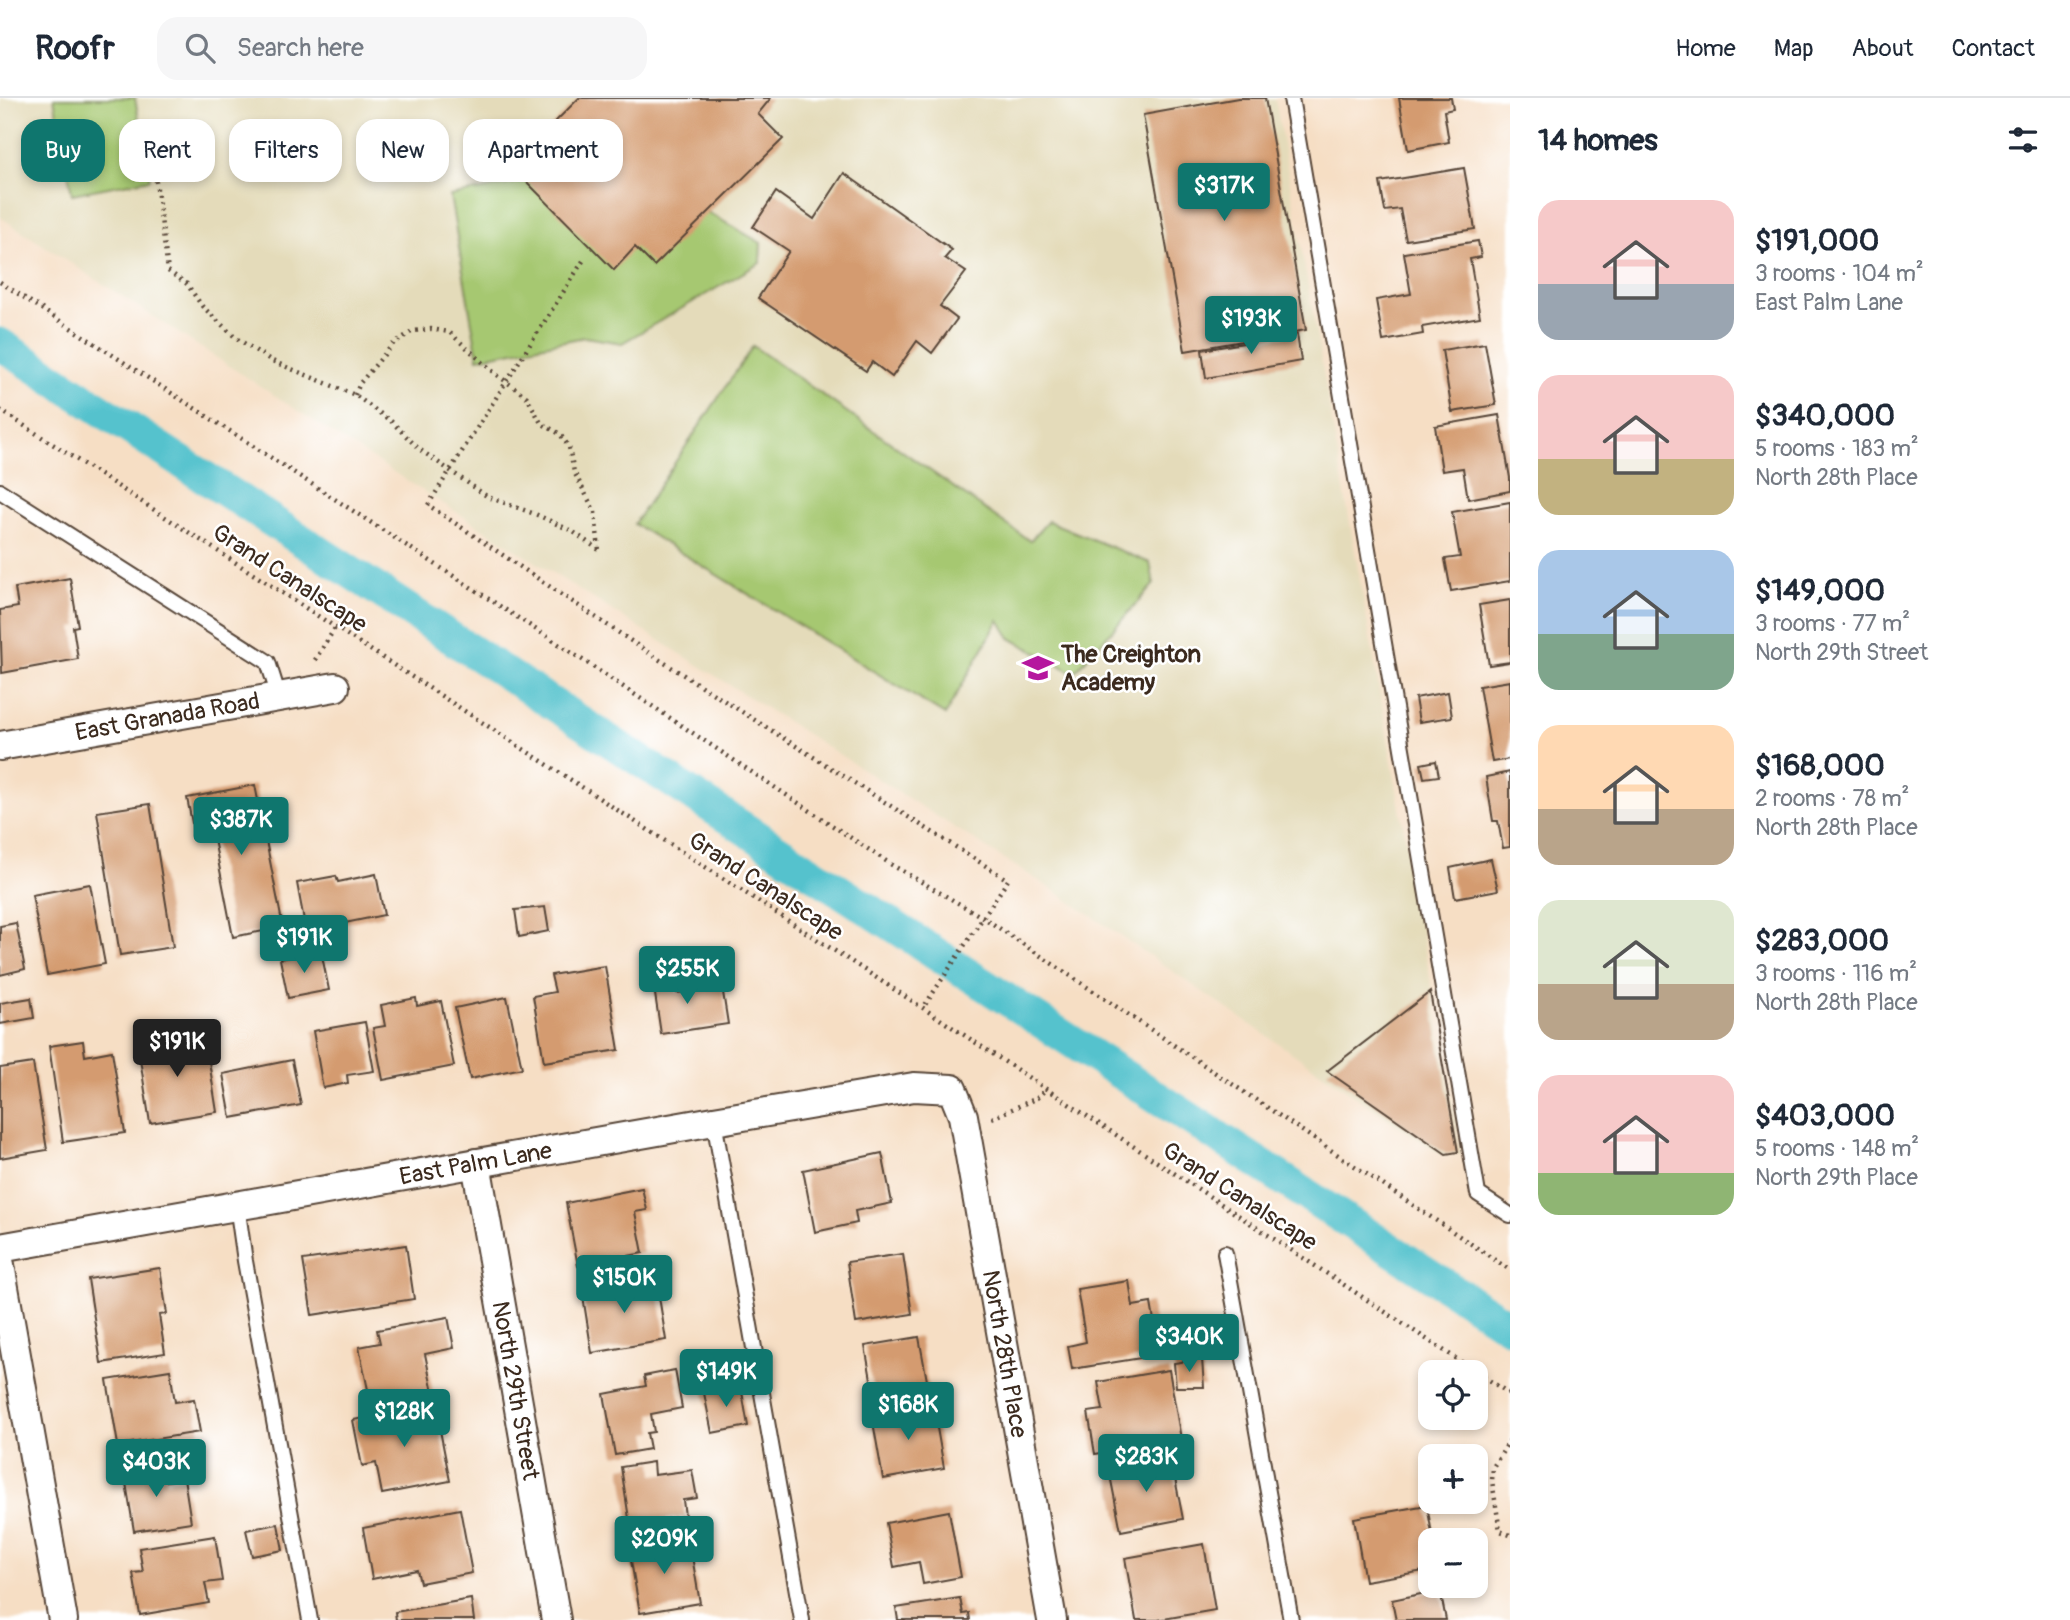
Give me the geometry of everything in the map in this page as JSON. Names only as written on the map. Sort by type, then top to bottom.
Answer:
[{"type":"street","name":"East Granada Road","points":[[0,746],[335,687]]},
{"type":"street","name":"East Palm Lane","points":[[0,1248],[914,1087],[952,1089]]},
{"type":"street","name":"North 28th Place","points":[[952,1089],[963,1116],[1052,1620]]},
{"type":"street","name":"North 29th Street","points":[[476,1163],[556,1620]]},
{"type":"street","points":[[0,1265],[63,1620]]},
{"type":"lane","points":[[1291,98],[1478,1194],[1510,1215]]},
{"type":"lane","points":[[0,491],[268,662],[279,697]]},
{"type":"lane","points":[[714,1121],[802,1620]]},
{"type":"lane","points":[[237,1205],[310,1620]]},
{"type":"lane","points":[[1225,1252],[1291,1620]]},
{"type":"path","points":[[156,182],[168,271],[187,284],[202,306],[236,338],[272,361],[355,395],[392,422],[419,449],[488,498],[548,519],[572,531],[599,550],[595,512],[574,472],[569,447],[560,434],[541,423],[527,397],[449,332],[431,329],[413,331],[394,343],[360,383],[355,395]]},
{"type":"path","points":[[583,261],[428,505],[652,655],[1008,880],[923,1008]]},
{"type":"path","points":[[0,282],[564,647],[892,865],[984,918],[1510,1270]]},
{"type":"path","name":"Grand Canalscape","points":[[0,410],[923,1008],[1510,1394]]},
{"type":"path","points":[[316,660],[335,628]]},
{"type":"path","points":[[990,1119],[1037,1098],[1046,1089]]},
{"type":"path","points":[[1510,1440],[1493,1466],[1492,1481],[1500,1531],[1510,1535]]},
{"type":"shaded area","name":"The Creighton Academy","points":[[0,98],[1275,98],[1461,1154],[1443,1156],[1058,893],[346,442],[0,217]]},
{"type":"green space","points":[[54,98],[135,98],[139,119],[119,119],[119,182],[134,182],[72,194],[70,182],[105,182],[105,119],[58,119]]},
{"type":"green space","points":[[623,178],[676,194],[761,243],[760,263],[622,343],[585,337],[478,358],[450,196],[521,182],[623,182]]},
{"type":"green space","points":[[753,346],[1030,541],[1048,521],[1150,563],[1154,584],[1074,673],[1010,638],[999,620],[945,715],[634,524]]},
{"type":"building","points":[[579,98],[769,98],[758,114],[783,139],[654,266],[635,247],[614,270],[527,182],[623,182],[623,119],[558,119]]},
{"type":"building","points":[[1238,98],[1265,98],[1306,330],[1185,351],[1143,115]]},
{"type":"building","points":[[1399,98],[1451,98],[1453,109],[1444,111],[1449,142],[1408,150]]},
{"type":"building","points":[[1464,168],[1475,229],[1406,240],[1400,209],[1385,211],[1380,182]]},
{"type":"building","points":[[844,173],[952,250],[945,258],[966,272],[940,306],[957,319],[932,353],[917,341],[892,377],[872,362],[866,371],[758,298],[789,251],[753,227],[776,192],[814,219]]},
{"type":"building","points":[[1478,241],[1481,257],[1470,259],[1480,317],[1422,327],[1423,334],[1383,341],[1376,300],[1411,294],[1404,253]]},
{"type":"building","points":[[1297,334],[1301,361],[1206,378],[1202,350]]},
{"type":"building","points":[[1485,343],[1496,405],[1452,412],[1442,350]]},
{"type":"building","points":[[1499,415],[1510,491],[1468,499],[1463,468],[1442,471],[1435,426]]},
{"type":"building","points":[[1510,502],[1510,581],[1451,591],[1445,559],[1460,557],[1452,512]]},
{"type":"building","points":[[70,578],[78,626],[73,627],[78,659],[2,673],[0,610],[18,607],[15,588]]},
{"type":"building","points":[[1510,600],[1510,662],[1489,665],[1479,605]]},
{"type":"building","points":[[1510,681],[1510,759],[1492,762],[1479,686]]},
{"type":"building","points":[[1448,692],[1452,717],[1419,722],[1415,698]]},
{"type":"building","points":[[1436,761],[1439,776],[1424,778],[1421,764]]},
{"type":"building","points":[[1510,772],[1510,847],[1503,848],[1498,821],[1493,821],[1486,777]]},
{"type":"building","points":[[255,785],[283,927],[233,937],[211,824],[193,828],[187,798]]},
{"type":"building","points":[[150,804],[173,947],[120,955],[97,812]]},
{"type":"building","points":[[1491,859],[1498,890],[1455,898],[1450,868]]},
{"type":"building","points":[[376,874],[384,915],[306,931],[297,883],[336,876],[338,882]]},
{"type":"building","points":[[90,884],[105,964],[47,975],[32,895]]},
{"type":"building","points":[[545,907],[549,931],[519,937],[515,910]]},
{"type":"building","points":[[16,923],[25,969],[0,975],[0,926]]},
{"type":"building","points":[[321,951],[329,990],[288,998],[280,959]]},
{"type":"building","points":[[605,966],[619,1050],[544,1062],[533,996],[555,992],[551,975]]},
{"type":"building","points":[[674,971],[677,993],[722,986],[728,1024],[661,1034],[652,974]]},
{"type":"building","points":[[1430,992],[1458,1152],[1446,1154],[1327,1071]]},
{"type":"building","points":[[507,997],[522,1068],[470,1079],[455,1008]]},
{"type":"building","points":[[31,998],[34,1018],[0,1024],[0,1003]]},
{"type":"building","points":[[416,998],[417,1006],[441,1001],[454,1066],[383,1080],[373,1028],[385,1026],[381,1005]]},
{"type":"building","points":[[365,1022],[374,1071],[347,1075],[348,1083],[323,1088],[313,1031]]},
{"type":"building","points":[[205,1036],[217,1112],[150,1123],[138,1046]]},
{"type":"building","points":[[83,1041],[85,1056],[112,1051],[125,1133],[63,1142],[49,1046]]},
{"type":"building","points":[[292,1060],[301,1105],[231,1118],[223,1074]]},
{"type":"building","points":[[33,1063],[47,1150],[0,1158],[0,1068]]},
{"type":"building","points":[[882,1153],[892,1203],[855,1211],[857,1223],[815,1232],[803,1170]]},
{"type":"building","points":[[642,1188],[647,1210],[635,1212],[643,1253],[578,1266],[566,1203]]},
{"type":"building","points":[[406,1245],[414,1299],[312,1315],[303,1260]]},
{"type":"building","points":[[903,1254],[912,1314],[856,1323],[847,1262]]},
{"type":"building","points":[[160,1268],[167,1314],[159,1315],[165,1353],[101,1363],[88,1279]]},
{"type":"building","points":[[656,1278],[666,1340],[592,1353],[582,1290]]},
{"type":"building","points":[[1129,1281],[1133,1306],[1151,1303],[1160,1355],[1072,1369],[1068,1346],[1086,1342],[1077,1289]]},
{"type":"building","points":[[448,1317],[454,1348],[425,1354],[433,1392],[371,1404],[359,1347],[380,1343],[377,1330]]},
{"type":"building","points":[[919,1337],[930,1397],[876,1407],[865,1346]]},
{"type":"building","points":[[1202,1359],[1204,1387],[1176,1387],[1174,1363]]},
{"type":"building","points":[[170,1370],[175,1402],[194,1399],[200,1432],[118,1445],[107,1380]]},
{"type":"building","points":[[675,1370],[682,1408],[651,1414],[654,1432],[647,1433],[650,1449],[615,1455],[604,1394],[646,1386],[644,1376]]},
{"type":"building","points":[[1169,1370],[1181,1439],[1095,1454],[1088,1412],[1103,1410],[1098,1382]]},
{"type":"building","points":[[741,1386],[748,1426],[712,1433],[704,1393]]},
{"type":"building","points":[[435,1405],[450,1481],[382,1494],[376,1463],[362,1466],[353,1420]]},
{"type":"building","points":[[933,1405],[944,1468],[883,1479],[872,1416]]},
{"type":"building","points":[[1171,1458],[1183,1519],[1121,1531],[1109,1470]]},
{"type":"building","points":[[653,1462],[654,1475],[692,1470],[697,1498],[683,1500],[685,1516],[630,1525],[621,1467]]},
{"type":"building","points":[[164,1464],[167,1481],[184,1478],[191,1522],[134,1531],[124,1471]]},
{"type":"building","points":[[1418,1507],[1418,1514],[1429,1514],[1431,1528],[1418,1528],[1418,1572],[1365,1581],[1354,1518]]},
{"type":"building","points":[[460,1509],[472,1573],[420,1583],[417,1570],[372,1579],[363,1528]]},
{"type":"building","points":[[949,1511],[961,1577],[923,1584],[919,1562],[894,1567],[886,1523]]},
{"type":"building","points":[[278,1524],[283,1550],[252,1556],[246,1530]]},
{"type":"building","points":[[215,1536],[222,1581],[205,1583],[209,1603],[140,1615],[133,1573],[143,1572],[139,1548]]},
{"type":"building","points":[[689,1539],[700,1603],[640,1613],[629,1549]]},
{"type":"building","points":[[1204,1544],[1215,1610],[1158,1620],[1136,1620],[1125,1558]]},
{"type":"building","points":[[1418,1595],[1418,1598],[1442,1598],[1446,1620],[1396,1620],[1392,1600]]},
{"type":"building","points":[[960,1598],[963,1614],[969,1613],[970,1620],[898,1620],[896,1608]]},
{"type":"building","points":[[471,1599],[474,1620],[396,1620],[395,1612]]},
{"type":"waterway","points":[[0,344],[1510,1327]]},
{"type":"place","name":"The Creighton Academy","points":[[1038,668]]}]
